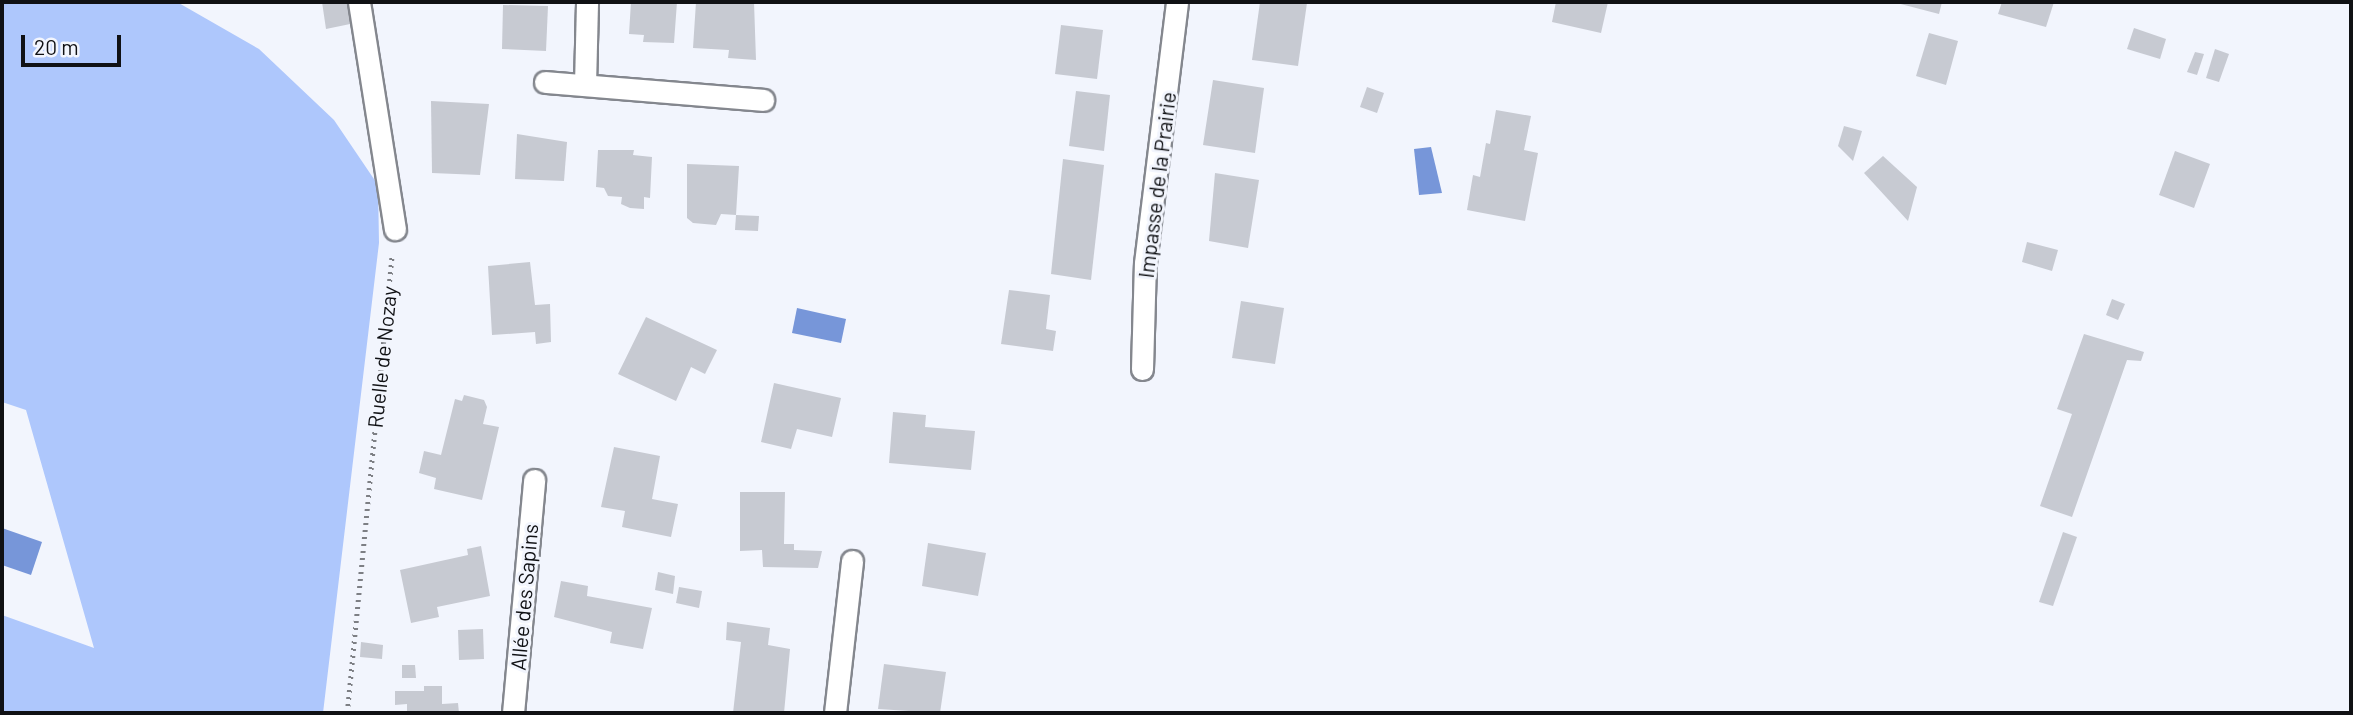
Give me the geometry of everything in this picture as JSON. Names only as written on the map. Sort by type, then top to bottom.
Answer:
[{"type":"lane","points":[[359,2],[394,229]]},
{"type":"lane","points":[[585,85],[587,2]]},
{"type":"lane","name":"Impasse de la Prairie","points":[[1142,369],[1145,263],[1177,2]]},
{"type":"lane","points":[[545,82],[762,100]]},
{"type":"lane","name":"Allée des Sapins","points":[[513,713],[534,480]]},
{"type":"lane","points":[[835,713],[852,561]]},
{"type":"path","name":"Ruelle de Nozay","points":[[347,713],[394,229]]},
{"type":"shaded area","points":[[2,2],[177,2],[259,49],[334,120],[378,185],[379,243],[323,713],[2,713],[2,615],[94,648],[26,410],[2,402]]},
{"type":"shaded area","points":[[1431,147],[1442,193],[1419,195],[1414,149]]},
{"type":"shaded area","points":[[797,308],[846,319],[841,343],[792,333]]},
{"type":"shaded area","points":[[2,528],[42,542],[31,575],[2,565]]},
{"type":"building","points":[[322,2],[351,2],[355,23],[326,29]]},
{"type":"building","points":[[631,2],[677,2],[674,43],[643,42],[644,35],[629,34]]},
{"type":"building","points":[[696,2],[754,2],[756,60],[728,58],[729,50],[693,48]]},
{"type":"building","points":[[1260,2],[1307,3],[1298,66],[1252,60]]},
{"type":"building","points":[[1556,2],[1608,2],[1601,33],[1552,22]]},
{"type":"building","points":[[1893,2],[1942,2],[1939,14]]},
{"type":"building","points":[[2002,2],[2054,2],[2046,27],[1998,14]]},
{"type":"building","points":[[503,5],[548,6],[546,51],[502,49]]},
{"type":"building","points":[[1061,25],[1103,30],[1097,79],[1055,74]]},
{"type":"building","points":[[2134,28],[2166,39],[2160,59],[2127,49]]},
{"type":"building","points":[[1929,33],[1958,41],[1946,85],[1916,76]]},
{"type":"building","points":[[2215,49],[2229,54],[2219,82],[2206,78]]},
{"type":"building","points":[[2195,52],[2204,54],[2197,75],[2187,72]]},
{"type":"building","points":[[1213,80],[1264,88],[1255,153],[1203,145]]},
{"type":"building","points":[[1367,87],[1384,93],[1377,113],[1360,107]]},
{"type":"building","points":[[1076,91],[1110,95],[1104,151],[1069,146]]},
{"type":"building","points":[[431,101],[489,104],[480,175],[432,173]]},
{"type":"building","points":[[1496,110],[1531,116],[1524,150],[1538,153],[1525,221],[1467,210],[1473,175],[1480,177]]},
{"type":"building","points":[[1844,126],[1862,131],[1853,161],[1838,146]]},
{"type":"building","points":[[517,134],[567,142],[564,181],[515,179]]},
{"type":"building","points":[[598,150],[634,150],[633,155],[652,157],[650,198],[644,197],[644,209],[621,204],[622,197],[608,196],[604,188],[596,187]]},
{"type":"building","points":[[2175,151],[2210,164],[2194,208],[2159,195]]},
{"type":"building","points":[[1883,156],[1917,187],[1908,221],[1864,173]]},
{"type":"building","points":[[1063,159],[1104,165],[1091,280],[1051,274]]},
{"type":"building","points":[[687,164],[739,166],[736,215],[721,214],[716,225],[693,223],[687,218]]},
{"type":"building","points":[[1215,173],[1259,180],[1248,248],[1209,241]]},
{"type":"building","points":[[736,215],[759,216],[758,231],[735,230]]},
{"type":"building","points":[[2027,242],[2058,250],[2052,271],[2022,262]]},
{"type":"building","points":[[530,262],[535,305],[550,304],[551,342],[536,344],[535,332],[492,335],[488,266]]},
{"type":"building","points":[[1009,290],[1050,295],[1046,329],[1056,331],[1053,351],[1001,344]]},
{"type":"building","points":[[2112,299],[2125,304],[2118,320],[2106,315]]},
{"type":"building","points":[[1241,301],[1284,308],[1275,364],[1232,358]]},
{"type":"building","points":[[646,317],[717,350],[705,374],[691,367],[676,401],[618,374]]},
{"type":"building","points":[[2084,334],[2144,352],[2141,361],[2127,360],[2072,517],[2040,506],[2072,414],[2057,409]]},
{"type":"building","points":[[774,383],[841,398],[832,437],[797,429],[791,449],[761,442]]},
{"type":"building","points":[[464,395],[484,400],[487,407],[483,424],[499,427],[482,500],[434,489],[436,478],[419,473],[424,451],[441,455],[455,399],[462,401]]},
{"type":"building","points":[[893,412],[926,415],[925,427],[975,431],[971,470],[889,463]]},
{"type":"building","points":[[614,447],[660,456],[652,499],[678,504],[671,537],[622,527],[625,511],[601,507]]},
{"type":"building","points":[[740,492],[785,492],[784,544],[794,544],[794,550],[822,551],[818,568],[763,567],[762,550],[740,551]]},
{"type":"building","points":[[2063,532],[2077,537],[2053,606],[2039,602]]},
{"type":"building","points":[[928,543],[986,553],[978,596],[922,586]]},
{"type":"building","points":[[481,546],[490,596],[437,607],[439,617],[411,623],[400,570],[468,555],[467,549]]},
{"type":"building","points":[[658,572],[675,576],[673,594],[655,590]]},
{"type":"building","points":[[561,581],[588,586],[587,596],[652,608],[643,649],[610,643],[612,632],[554,617]]},
{"type":"building","points":[[679,587],[702,591],[699,608],[676,603]]},
{"type":"building","points":[[727,622],[770,628],[768,645],[790,649],[784,713],[733,713],[741,642],[726,640]]},
{"type":"building","points":[[483,629],[484,659],[459,660],[458,630]]},
{"type":"building","points":[[361,642],[383,645],[382,659],[360,657]]},
{"type":"building","points":[[884,664],[946,672],[940,713],[878,709]]},
{"type":"building","points":[[402,665],[415,665],[416,678],[402,678]]},
{"type":"building","points":[[424,686],[442,686],[442,704],[458,703],[459,713],[407,713],[407,704],[395,705],[395,691],[424,691]]}]
